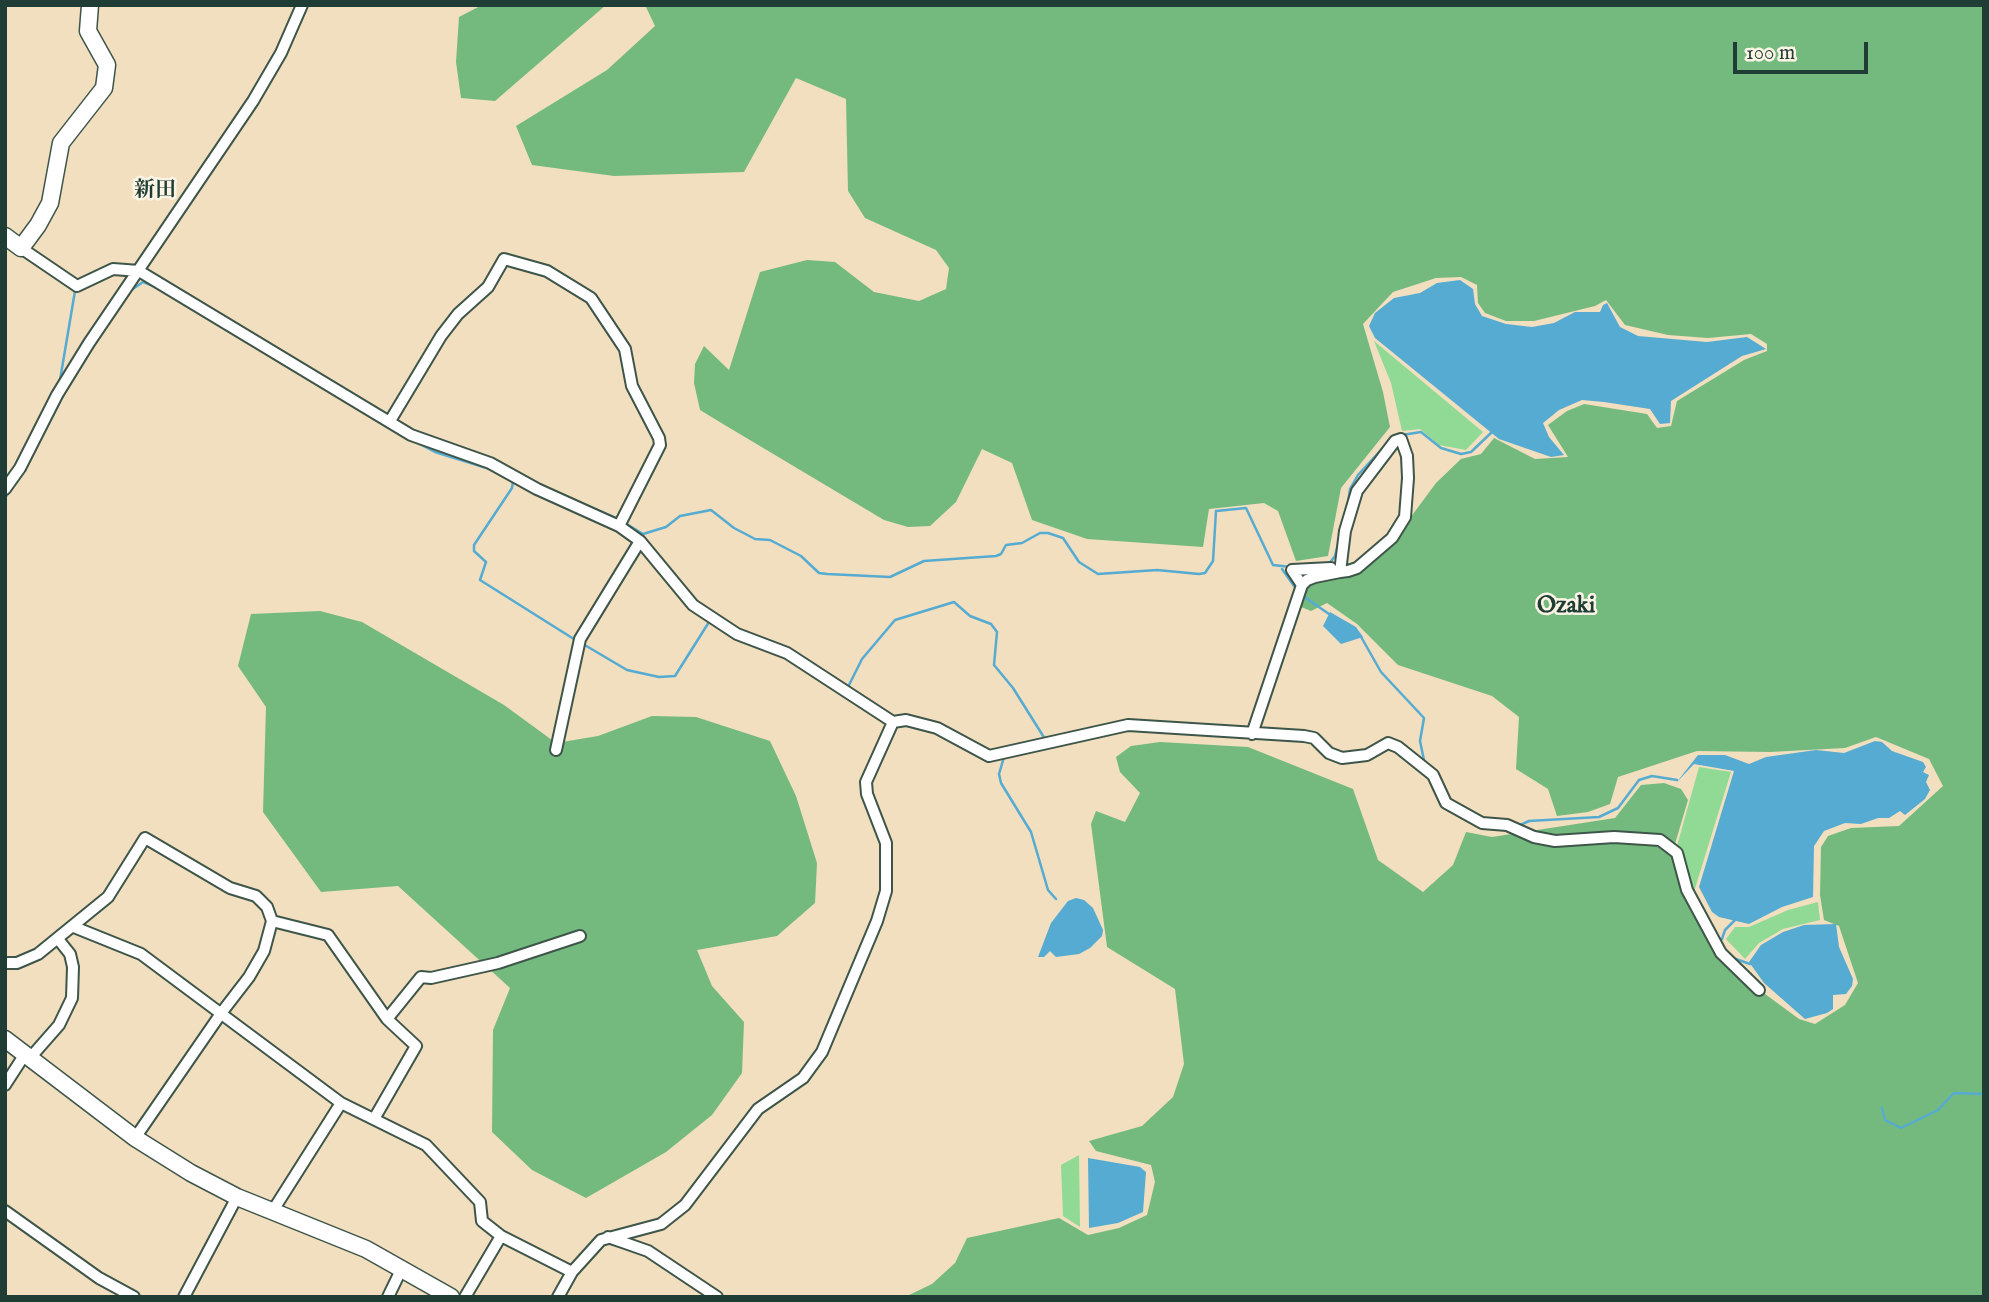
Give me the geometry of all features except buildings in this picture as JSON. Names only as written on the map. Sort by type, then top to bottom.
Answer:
[{"type":"street","points":[[21,248],[47,212],[61,144],[107,81],[105,57],[88,31],[87,15],[90,5]]},
{"type":"street","points":[[5,489],[20,468],[70,373],[253,102],[281,53],[302,5]]},
{"type":"street","points":[[5,236],[77,286],[113,269],[139,271],[426,443],[490,463],[537,489],[621,522],[693,605],[737,634],[787,653],[893,722],[906,720],[937,728],[989,756],[1128,725],[1314,738],[1329,753],[1342,758],[1359,757],[1383,744],[1393,744],[1433,775],[1442,797],[1453,808],[1482,823],[1515,827],[1534,837],[1555,841],[1648,838],[1669,845],[1677,853],[1687,890],[1721,953],[1759,990]]},
{"type":"street","points":[[390,421],[446,330],[488,287],[504,259],[547,271],[592,298],[625,349],[632,386],[659,438],[660,445],[621,522]]},
{"type":"street","points":[[1302,585],[1292,570],[1357,568],[1392,538],[1405,517],[1407,456],[1401,439],[1395,441],[1360,484],[1345,531],[1340,568]]},
{"type":"street","points":[[556,750],[579,642],[640,541]]},
{"type":"street","points":[[1252,734],[1302,585],[1307,580],[1340,568]]},
{"type":"street","points":[[558,1297],[572,1272],[594,1245],[608,1237],[650,1227],[672,1217],[704,1183],[758,1109],[803,1079],[822,1052],[887,891],[886,843],[867,794],[866,782],[893,722]]},
{"type":"street","points":[[5,963],[29,960],[74,927],[115,889],[145,838],[230,888],[256,896],[267,907],[272,921],[264,951],[249,977],[135,1138]]},
{"type":"street","points":[[272,921],[322,932],[333,940],[387,1019],[416,1046],[374,1119]]},
{"type":"street","points":[[74,927],[141,954],[341,1103],[430,1149],[480,1202],[482,1221],[501,1236],[572,1272]]},
{"type":"street","points":[[387,1019],[421,977],[431,978],[498,963],[580,936]]},
{"type":"street","points":[[5,1085],[24,1058],[59,1025],[72,998],[73,967],[70,954],[58,939]]},
{"type":"street","points":[[5,1039],[24,1058],[135,1138],[235,1201],[330,1233],[451,1297]]},
{"type":"street","points":[[272,1212],[341,1103]]},
{"type":"street","points":[[184,1297],[235,1201]]},
{"type":"street","points":[[5,1211],[99,1278],[134,1297]]},
{"type":"street","points":[[464,1297],[501,1236]]},
{"type":"street","points":[[608,1237],[648,1251],[717,1297]]},
{"type":"street","points":[[388,1297],[400,1272]]},
{"type":"green space","points":[[482,5],[606,5],[495,101],[461,98],[456,62],[459,17]]},
{"type":"green space","points":[[645,5],[1984,5],[1984,1297],[905,1297],[932,1284],[955,1263],[967,1238],[1059,1218],[1088,1235],[1119,1228],[1147,1215],[1155,1182],[1151,1165],[1096,1151],[1089,1141],[1142,1126],[1173,1097],[1184,1064],[1175,989],[1107,947],[1091,824],[1096,811],[1125,822],[1140,793],[1120,772],[1116,757],[1131,746],[1160,742],[1248,747],[1353,789],[1378,860],[1423,892],[1453,865],[1466,832],[1492,837],[1615,818],[1641,785],[1664,783],[1681,789],[1688,800],[1672,854],[1689,907],[1723,963],[1799,1019],[1815,1024],[1845,1005],[1858,983],[1839,926],[1824,920],[1820,895],[1821,847],[1828,836],[1851,828],[1899,826],[1943,786],[1929,759],[1876,737],[1845,748],[1770,752],[1697,751],[1618,777],[1610,804],[1588,812],[1557,816],[1548,789],[1516,769],[1519,717],[1492,696],[1398,665],[1357,624],[1327,603],[1311,611],[1299,606],[1308,582],[1364,570],[1396,537],[1436,483],[1461,459],[1481,454],[1494,438],[1535,459],[1568,457],[1548,425],[1567,411],[1584,404],[1647,414],[1657,428],[1671,426],[1677,401],[1744,360],[1767,351],[1767,344],[1751,334],[1708,338],[1668,335],[1625,325],[1606,300],[1595,306],[1534,321],[1506,321],[1485,313],[1478,303],[1477,285],[1461,277],[1436,278],[1393,292],[1363,324],[1383,392],[1390,427],[1341,488],[1328,556],[1296,561],[1278,511],[1264,503],[1209,509],[1203,547],[1087,539],[1032,520],[1012,463],[982,449],[956,502],[930,526],[908,527],[884,520],[723,424],[700,410],[694,383],[695,364],[704,346],[729,370],[760,272],[807,260],[835,262],[874,292],[919,301],[946,289],[949,268],[936,250],[865,218],[848,191],[846,99],[796,78],[744,172],[614,176],[532,165],[516,126],[607,70],[655,26]]},
{"type":"green space","points":[[1374,341],[1483,432],[1466,450],[1439,445],[1420,429],[1402,431],[1391,383]]},
{"type":"green space","points":[[320,611],[362,622],[504,705],[556,743],[598,736],[652,716],[696,717],[770,741],[796,796],[817,863],[815,903],[777,936],[697,950],[712,986],[744,1022],[742,1073],[712,1115],[666,1152],[586,1198],[532,1170],[492,1132],[493,1030],[510,988],[398,886],[321,892],[263,812],[266,707],[238,666],[251,614]]},
{"type":"green space","points":[[1699,767],[1731,772],[1693,895],[1677,846]]},
{"type":"green space","points":[[1818,902],[1820,920],[1783,929],[1759,943],[1745,959],[1726,939],[1735,927],[1749,927],[1788,910]]},
{"type":"green space","points":[[1079,1155],[1080,1227],[1063,1216],[1061,1165]]},
{"type":"water","points":[[1460,280],[1473,289],[1475,304],[1482,316],[1506,324],[1532,327],[1554,323],[1575,312],[1600,312],[1607,303],[1620,327],[1638,336],[1707,342],[1747,337],[1766,349],[1742,356],[1671,401],[1670,423],[1660,424],[1650,409],[1604,402],[1582,400],[1559,410],[1543,423],[1549,437],[1564,455],[1551,457],[1499,439],[1375,338],[1369,326],[1375,313],[1394,298],[1420,293],[1437,283]]},
{"type":"water","points":[[1330,612],[1356,627],[1363,637],[1341,644],[1323,626]]},
{"type":"water","points":[[1875,741],[1882,742],[1892,751],[1923,762],[1926,767],[1923,772],[1929,775],[1926,782],[1930,790],[1925,799],[1905,815],[1900,811],[1889,818],[1878,818],[1861,824],[1845,823],[1824,831],[1814,846],[1813,897],[1782,907],[1749,924],[1719,917],[1712,912],[1699,887],[1734,771],[1694,764],[1676,783],[1698,755],[1725,755],[1749,764],[1766,757],[1816,750],[1844,753]]},
{"type":"water","points":[[1076,898],[1084,900],[1093,908],[1103,930],[1102,936],[1079,954],[1056,957],[1050,951],[1044,957],[1038,957],[1051,923],[1068,901]]},
{"type":"water","points":[[1836,924],[1839,947],[1853,979],[1852,986],[1846,994],[1833,995],[1833,1009],[1805,1019],[1764,983],[1749,962],[1761,945],[1783,932],[1804,925]]},
{"type":"water","points":[[1088,1158],[1140,1167],[1146,1172],[1143,1212],[1118,1223],[1089,1228]]},
{"type":"waterway","points":[[88,354],[130,291],[143,282],[156,287]]},
{"type":"waterway","points":[[59,386],[75,291]]},
{"type":"waterway","points":[[53,415],[66,390]]},
{"type":"waterway","points":[[1402,435],[1421,432],[1441,448],[1461,454],[1471,452],[1492,432]]},
{"type":"waterway","points":[[1348,503],[1350,489],[1358,475],[1392,438]]},
{"type":"waterway","points":[[414,441],[435,452],[493,470]]},
{"type":"waterway","points":[[5,498],[29,461]]},
{"type":"waterway","points":[[513,481],[512,488],[474,545],[474,551],[486,562],[480,580],[577,641]]},
{"type":"waterway","points":[[549,489],[620,520]]},
{"type":"waterway","points":[[625,523],[643,534],[666,527],[680,516],[711,510],[734,528],[755,539],[770,540],[801,556],[819,573],[827,574],[890,577],[924,561],[996,556],[1001,554],[1006,545],[1022,543],[1040,533],[1063,538],[1079,562],[1098,574],[1157,570],[1199,574],[1205,573],[1213,561],[1216,511],[1246,508],[1273,565],[1291,567]]},
{"type":"waterway","points":[[1329,564],[1335,556],[1346,512]]},
{"type":"waterway","points":[[1282,569],[1294,586]]},
{"type":"waterway","points":[[1303,596],[1329,614]]},
{"type":"waterway","points":[[848,687],[862,659],[895,620],[954,602],[970,616],[991,624],[997,632],[994,665],[1013,688],[1045,739]]},
{"type":"waterway","points":[[583,644],[627,670],[659,677],[675,676],[709,622]]},
{"type":"waterway","points":[[1360,635],[1381,672],[1424,718],[1420,741],[1425,765]]},
{"type":"waterway","points":[[1004,757],[999,774],[1001,783],[1031,832],[1048,890],[1056,899]]},
{"type":"waterway","points":[[1518,826],[1529,821],[1599,817],[1618,808],[1639,780],[1652,776],[1677,780]]},
{"type":"waterway","points":[[1722,939],[1725,930],[1735,920]]},
{"type":"waterway","points":[[1733,958],[1750,964]]},
{"type":"waterway","points":[[1882,1108],[1885,1120],[1901,1128],[1938,1110],[1954,1093],[1984,1094]]},
{"type":"waterway","points":[[71,1099],[118,1135]]},
{"type":"waterway","points":[[610,1244],[621,1247]]},
{"type":"waterway","points":[[670,1272],[696,1289]]},
{"type":"district","name":"新田","points":[[155,192]]},
{"type":"district","name":"Ozaki","points":[[1566,607]]}]
